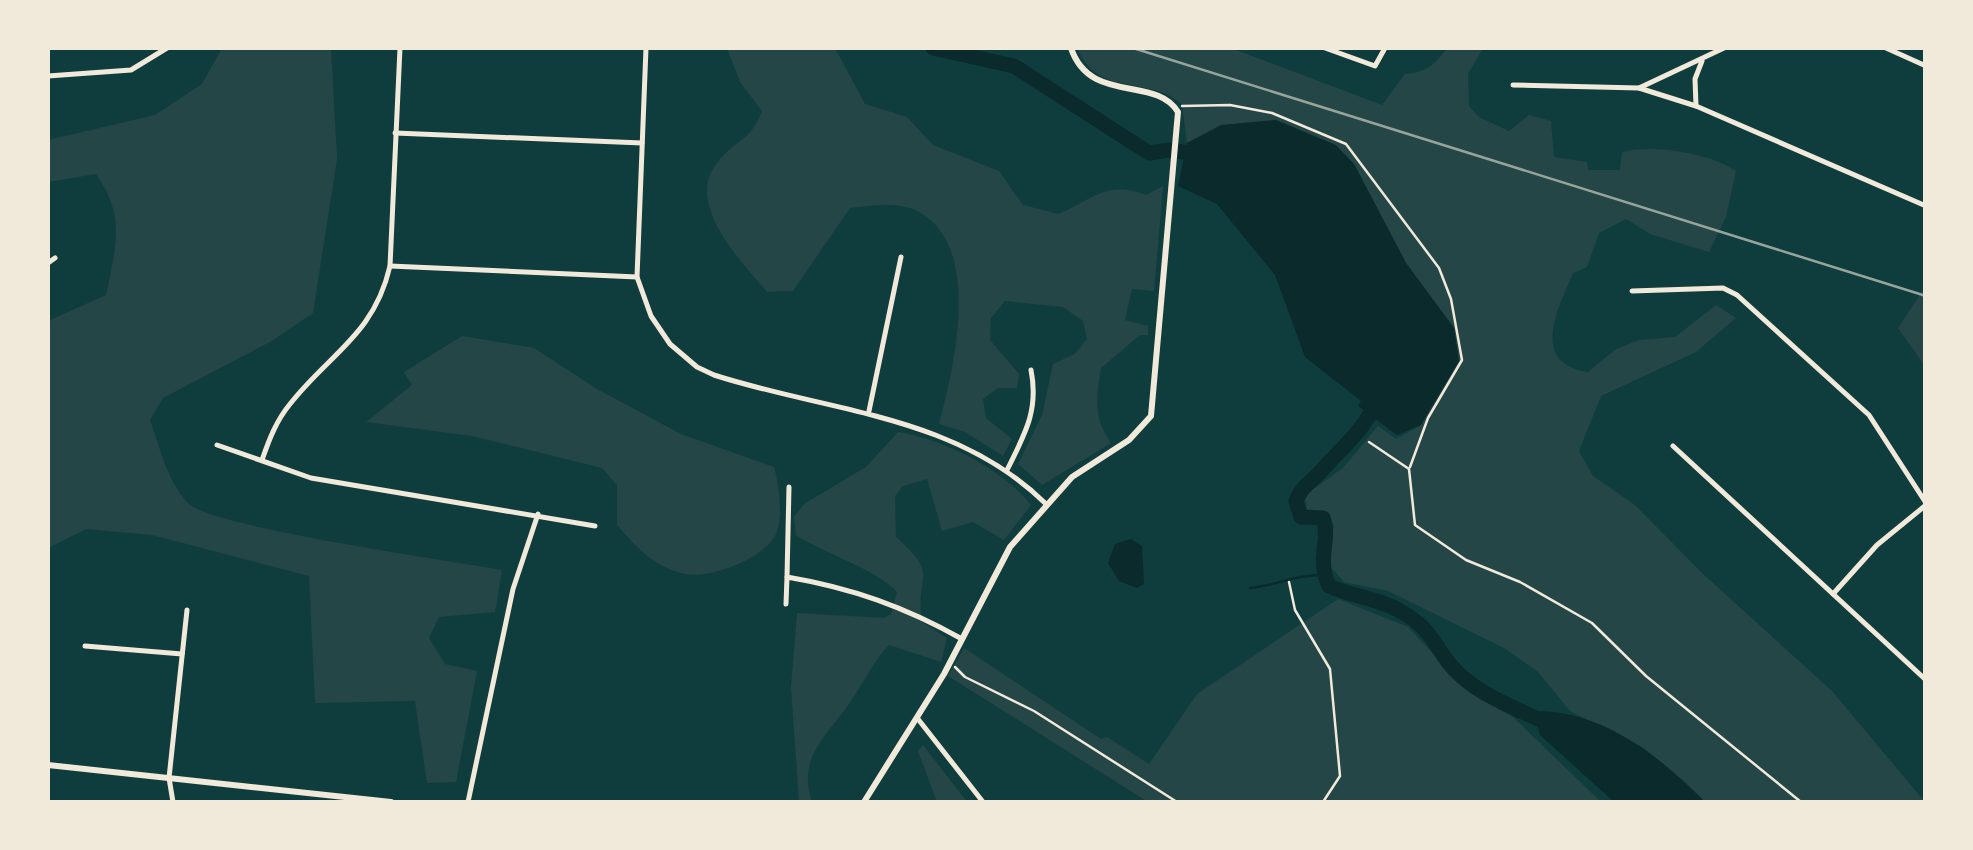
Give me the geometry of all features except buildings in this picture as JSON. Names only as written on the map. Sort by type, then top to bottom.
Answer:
[{"type":"street","points":[[48,76],[131,70],[167,48]]},
{"type":"street","points":[[262,460],[290,404],[375,312],[390,266],[400,48]]},
{"type":"street","points":[[646,48],[637,278],[660,331],[697,367],[732,381],[869,411],[964,446],[1007,470],[1045,503]]},
{"type":"street","points":[[864,802],[918,719],[1010,547],[1072,477],[1144,428],[1150,416],[1176,145],[1176,108],[1164,100],[1095,80],[1078,64],[1071,48]]},
{"type":"street","points":[[1325,48],[1376,66],[1384,48]]},
{"type":"street","points":[[1639,88],[1724,48]]},
{"type":"street","points":[[1886,48],[1926,66]]},
{"type":"street","points":[[1696,106],[1695,79],[1702,58]]},
{"type":"street","points":[[1512,84],[1639,88],[1696,106],[1926,206]]},
{"type":"street","points":[[395,133],[642,143]]},
{"type":"street","points":[[869,411],[901,257]]},
{"type":"street","points":[[48,264],[55,258]]},
{"type":"street","points":[[390,266],[637,278]]},
{"type":"street","points":[[1632,291],[1724,288],[1737,295],[1869,415],[1926,504],[1877,544],[1833,594]]},
{"type":"street","points":[[1007,470],[1032,419],[1036,397],[1030,370]]},
{"type":"street","points":[[217,445],[311,478],[595,526]]},
{"type":"street","points":[[1674,446],[1926,680]]},
{"type":"street","points":[[786,604],[789,487]]},
{"type":"street","points":[[468,802],[513,589],[538,514]]},
{"type":"street","points":[[787,577],[846,587],[902,607],[962,639]]},
{"type":"street","points":[[174,802],[169,778],[187,610]]},
{"type":"street","points":[[85,646],[183,654]]},
{"type":"street","points":[[918,719],[983,802]]},
{"type":"street","points":[[48,765],[391,802]]},
{"type":"street","points":[[296,802],[297,792]]},
{"type":"path","points":[[1176,108],[1230,105],[1272,113],[1346,144],[1439,268],[1452,298],[1462,360],[1428,418],[1409,469],[1416,525],[1466,560],[1520,582],[1592,623],[1631,664],[1801,802]]},
{"type":"path","points":[[1369,442],[1409,469]]},
{"type":"path","points":[[1289,582],[1296,610],[1330,669],[1340,776],[1323,802]]},
{"type":"path","points":[[950,662],[966,677],[1034,711],[1177,802]]},
{"type":"shaded area","points":[[222,48],[331,48],[337,159],[313,313],[270,342],[163,398],[150,420],[175,485],[188,503],[206,512],[284,532],[502,570],[495,612],[439,617],[429,638],[445,664],[477,671],[456,782],[427,783],[415,701],[315,703],[309,576],[152,535],[86,529],[48,548],[48,321],[106,295],[116,232],[112,204],[96,174],[48,182],[48,140],[155,115],[202,84]]},
{"type":"shaded area","points":[[727,48],[835,48],[865,104],[907,117],[933,145],[999,171],[1023,205],[1059,214],[1110,190],[1146,195],[1163,186],[1154,291],[1132,289],[1125,320],[1148,326],[1148,335],[1140,335],[1101,368],[1097,407],[1111,443],[1042,485],[1018,464],[1042,415],[1053,364],[1075,354],[1087,339],[1083,321],[1063,307],[1005,301],[991,318],[990,340],[1019,374],[1017,388],[998,388],[983,399],[986,418],[1012,439],[1003,456],[965,432],[939,424],[956,341],[957,279],[951,252],[939,229],[919,212],[903,206],[850,208],[793,291],[767,292],[720,232],[707,196],[709,179],[717,163],[752,130],[762,111],[740,82]]},
{"type":"shaded area","points":[[1077,48],[1231,48],[1382,105],[1405,74],[1429,67],[1447,48],[1483,48],[1468,74],[1469,106],[1479,117],[1509,131],[1529,115],[1551,121],[1554,157],[1587,162],[1588,170],[1620,170],[1622,152],[1664,150],[1711,159],[1736,171],[1726,217],[1709,252],[1650,234],[1626,219],[1599,233],[1587,267],[1573,273],[1556,318],[1553,346],[1570,367],[1588,372],[1616,349],[1639,340],[1675,337],[1716,305],[1736,318],[1696,352],[1601,396],[1579,451],[1593,476],[1635,505],[1702,573],[1832,691],[1925,802],[1705,802],[1644,748],[1570,711],[1538,672],[1504,648],[1388,591],[1344,582],[1329,565],[1328,543],[1334,527],[1329,513],[1307,510],[1305,495],[1343,468],[1378,426],[1396,439],[1421,425],[1454,328],[1406,263],[1354,164],[1196,139],[1187,143],[1182,104],[1154,90],[1098,74],[1086,64]]},
{"type":"shaded area","points":[[1276,120],[1336,145],[1354,164],[1406,263],[1454,328],[1459,361],[1421,425],[1397,435],[1358,406],[1361,401],[1305,357],[1275,275],[1217,204],[1178,186],[1187,143],[1221,125]]},
{"type":"shaded area","points":[[1925,287],[1925,366],[1898,328]]},
{"type":"shaded area","points":[[462,336],[534,348],[597,389],[681,434],[774,467],[780,512],[775,536],[759,552],[734,566],[696,575],[674,571],[655,561],[617,525],[617,485],[602,468],[472,436],[366,422],[412,385],[404,372]]},
{"type":"shaded area","points":[[898,432],[934,441],[971,458],[1005,479],[1031,505],[1004,540],[973,522],[942,531],[927,479],[903,486],[895,496],[896,537],[922,569],[922,622],[947,638],[941,662],[889,645],[818,746],[808,771],[812,802],[799,802],[791,687],[797,613],[884,618],[891,614],[897,592],[876,576],[796,535],[794,517],[804,504],[866,467]]},
{"type":"shaded area","points":[[1131,539],[1142,546],[1144,584],[1137,588],[1119,581],[1108,563],[1115,544]]},
{"type":"shaded area","points":[[1338,599],[1408,627],[1465,687],[1514,718],[1601,802],[1148,802],[948,676],[964,648],[1101,739],[1107,737],[1149,764],[1197,694]]},
{"type":"shaded area","points":[[1540,711],[1587,719],[1630,740],[1670,769],[1705,802],[1614,802],[1540,735],[1535,719]]},
{"type":"shaded area","points":[[923,745],[968,802],[937,802],[918,751]]},
{"type":"waterway","points":[[933,48],[1014,66],[1149,153],[1169,150],[1204,155]]},
{"type":"waterway","points":[[1378,398],[1361,427],[1304,487],[1296,501],[1301,517],[1323,518],[1324,567],[1329,586],[1402,612],[1424,629],[1448,662],[1470,683],[1553,726]]},
{"type":"waterway","points":[[1250,588],[1324,575]]},
{"type":"railway","points":[[1133,48],[1926,296]]}]
